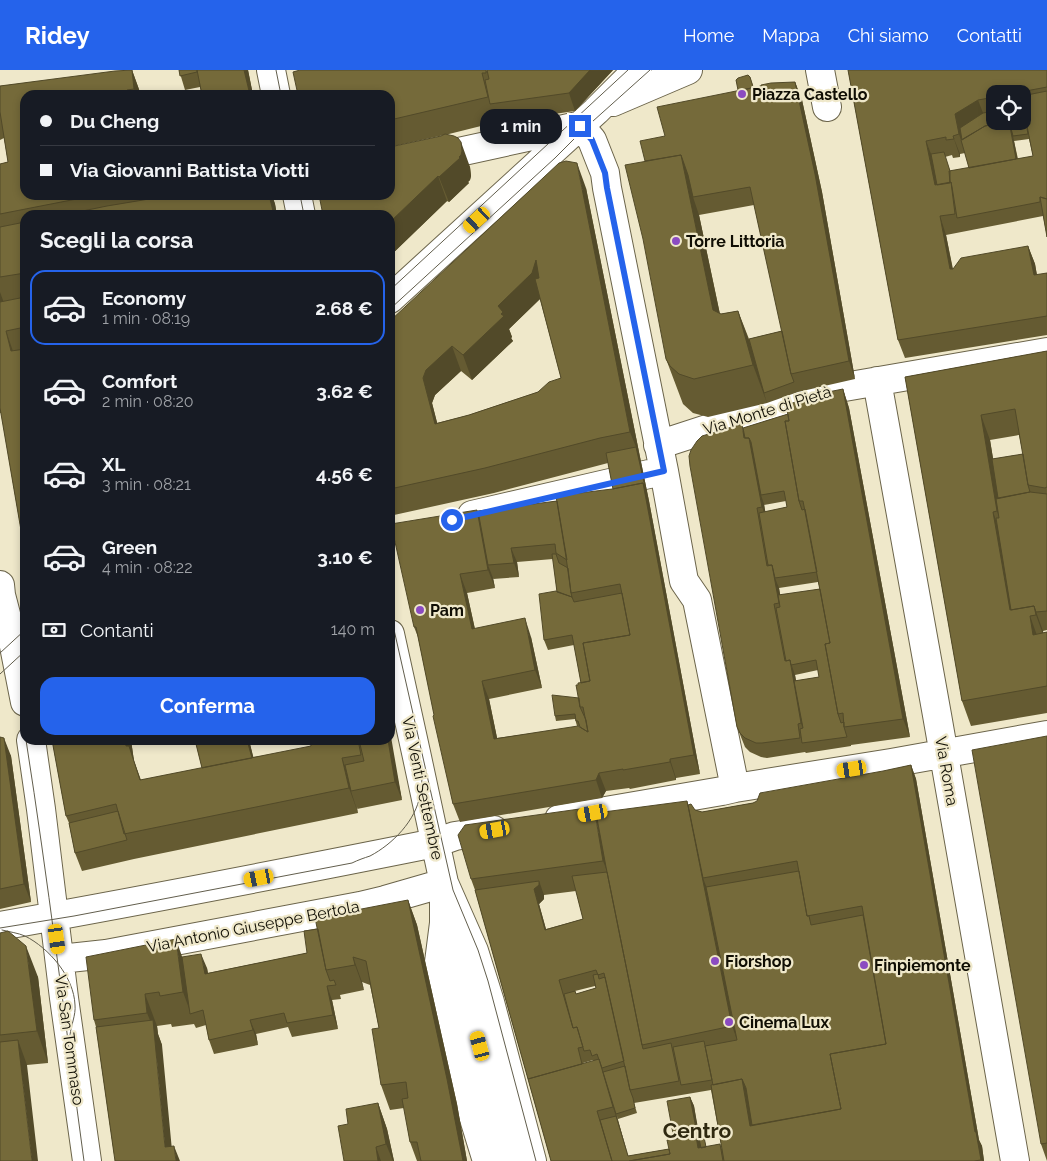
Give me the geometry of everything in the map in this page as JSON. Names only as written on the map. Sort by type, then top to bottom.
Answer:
[{"type":"street","points":[[271,70],[275,90]]},
{"type":"street","points":[[620,70],[588,118],[592,140],[605,173],[684,581],[696,600],[735,788]]},
{"type":"street","points":[[395,294],[588,118],[637,70]]},
{"type":"street","points":[[395,166],[588,118],[612,102],[688,70]]},
{"type":"street","points":[[820,70],[827,107]]},
{"type":"street","name":"Via Monte di Pietà","points":[[658,445],[826,390],[1047,352]]},
{"type":"street","name":"Via Roma","points":[[877,381],[1015,1161]]},
{"type":"street","points":[[445,521],[664,471]]},
{"type":"street","points":[[0,591],[20,681]]},
{"type":"street","name":"Via Venti Settembre","points":[[395,656],[444,883],[477,960],[532,1161]]},
{"type":"street","points":[[0,926],[435,843],[455,836],[1047,735]]},
{"type":"street","name":"Via San Tommaso","points":[[32,745],[87,1161]]},
{"type":"street","name":"Via Venti Settembre","points":[[444,883],[444,923],[439,962],[439,979],[450,1036],[487,1161]]},
{"type":"street","name":"Via Antonio Giuseppe Bertola","points":[[60,959],[106,954],[360,906],[444,883]]},
{"type":"street","name":"Via Venti Settembre","points":[[444,923],[457,957],[511,1161]]},
{"type":"building","points":[[132,70],[134,89],[20,90],[20,200],[71,200],[0,214],[0,164],[8,162],[0,112],[0,86]]},
{"type":"building","points":[[179,70],[197,70],[197,72],[180,76]]},
{"type":"building","points":[[197,70],[244,70],[249,90],[201,90]]},
{"type":"building","points":[[300,70],[486,70],[486,73],[482,73],[488,97],[395,119],[395,90],[297,90],[293,72]]},
{"type":"building","points":[[487,70],[590,70],[569,93],[490,104],[485,80],[489,79]]},
{"type":"building","points":[[848,70],[1047,70],[1047,87],[1031,90],[1031,85],[986,85],[986,99],[978,100],[955,114],[959,134],[953,136],[954,139],[946,140],[946,137],[926,141],[935,185],[951,182],[955,214],[940,216],[950,269],[953,269],[961,258],[1028,246],[1034,275],[1047,273],[1047,316],[898,340]]},
{"type":"building","points":[[748,75],[753,87],[739,91],[736,80]]},
{"type":"building","points":[[795,82],[815,174],[849,361],[791,374],[750,187],[693,197],[681,155],[645,161],[640,141],[665,136],[657,107],[771,83]]},
{"type":"building","points":[[1047,91],[1047,199],[1040,197],[1040,202],[957,218],[949,171],[1033,156],[1028,130],[1031,130],[1031,94]]},
{"type":"building","points":[[986,112],[986,126],[962,140],[960,128]]},
{"type":"building","points":[[985,126],[986,130],[1011,130],[1016,159],[969,168],[961,140]]},
{"type":"building","points":[[1011,130],[1027,130],[1028,134],[1013,136]]},
{"type":"building","points":[[445,134],[458,138],[461,142],[462,151],[460,158],[438,176],[395,217],[395,210],[322,210],[320,200],[395,200],[395,146]]},
{"type":"building","points":[[944,152],[950,171],[950,183],[937,185],[931,154]]},
{"type":"building","points":[[681,155],[713,310],[721,314],[738,311],[753,365],[694,379],[679,374],[670,366],[666,359],[643,239],[625,165]]},
{"type":"building","points":[[566,161],[577,163],[630,432],[395,488],[395,316],[559,163]],"holes":[[[536,260],[539,278],[535,279],[561,378],[549,382],[538,392],[435,424],[423,378],[426,370],[452,346],[463,355],[504,316],[501,314],[503,312],[498,306],[532,273]]]},
{"type":"building","points":[[1040,197],[1047,199],[1047,237]]},
{"type":"building","points":[[143,200],[270,200],[273,210],[87,210]]},
{"type":"building","points":[[20,223],[20,274],[0,277],[0,227]]},
{"type":"building","points":[[20,298],[20,328],[6,331],[11,351],[20,350],[20,524],[0,408],[0,302]]},
{"type":"building","points":[[782,331],[794,382],[764,393],[749,339]]},
{"type":"building","points":[[1047,351],[1047,487],[1028,485],[1015,409],[981,415],[997,511],[993,512],[1010,610],[1034,606],[1036,615],[1030,616],[1033,635],[1047,632],[1047,686],[962,701],[905,377]]},
{"type":"building","points":[[843,389],[903,719],[844,727],[843,713],[838,714],[825,644],[830,643],[803,501],[799,501],[785,421],[789,421],[786,405],[818,394]]},
{"type":"building","points":[[788,414],[789,421],[785,421],[799,501],[802,510],[805,509],[817,572],[775,578],[772,565],[768,565],[759,513],[787,507],[784,491],[761,495],[751,442],[749,438],[745,438],[743,428]]},
{"type":"building","points":[[742,424],[744,438],[749,438],[762,507],[757,508],[767,566],[772,565],[779,603],[774,604],[785,661],[790,660],[801,723],[798,724],[800,738],[762,743],[756,743],[745,738],[737,727],[689,456],[691,450],[702,436]]},
{"type":"building","points":[[636,447],[646,491],[643,483],[613,489],[606,453]]},
{"type":"building","points":[[1023,454],[1030,492],[998,498],[992,459]]},
{"type":"building","points":[[643,483],[694,755],[670,759],[670,762],[599,773],[596,780],[453,804],[433,716],[416,627],[414,627],[395,542],[395,523],[477,510],[488,570],[460,574],[472,629],[525,618],[535,670],[482,681],[494,739],[578,726],[588,732],[583,707],[580,707],[576,685],[590,681],[583,643],[630,635],[620,584],[571,593],[556,496]]},
{"type":"building","points":[[1030,492],[1047,494],[1047,611],[1036,612],[1034,606],[1011,610],[996,518],[999,518],[996,499]]},
{"type":"building","points":[[557,501],[567,560],[556,553],[555,544],[511,548],[514,563],[488,565],[478,511]]},
{"type":"building","points":[[552,554],[556,554],[559,563],[568,568],[572,597],[557,592]]},
{"type":"building","points":[[820,589],[830,643],[825,644],[838,714],[841,723],[844,722],[847,737],[802,743],[800,729],[803,728],[794,681],[819,677],[816,660],[791,665],[790,660],[786,661],[776,608],[780,607],[778,595]]},
{"type":"building","points":[[556,591],[572,597],[574,602],[622,593],[630,635],[583,643],[590,681],[581,683],[572,635],[544,640],[539,594]]},
{"type":"building","points":[[552,695],[579,698],[588,732],[580,727],[578,721],[576,721],[575,714],[555,716]]},
{"type":"building","points":[[1047,736],[1047,1143],[1041,1144],[972,750]]},
{"type":"building","points":[[0,737],[4,738],[24,884],[0,889]]},
{"type":"building","points":[[53,745],[129,746],[140,780],[311,745],[359,745],[361,755],[342,758],[349,788],[124,834],[116,804],[66,816]]},
{"type":"building","points":[[196,745],[248,745],[252,758],[202,768]]},
{"type":"building","points":[[360,745],[389,745],[395,782],[351,791],[345,765],[364,761]]},
{"type":"building","points":[[911,765],[981,1160],[724,1161],[711,1085],[742,1079],[750,1126],[841,1109],[830,1054],[886,1044],[862,906],[807,916],[797,861],[703,878],[688,805],[691,804],[695,810],[702,812],[753,803],[757,801],[760,793]]},
{"type":"building","points":[[687,801],[732,1026],[642,1045],[596,813]]},
{"type":"building","points":[[594,807],[603,861],[471,879],[458,835],[465,825]]},
{"type":"building","points":[[118,811],[127,840],[75,853],[69,823]]},
{"type":"building","points":[[799,871],[807,916],[809,916],[811,925],[863,915],[886,1044],[830,1054],[841,1109],[752,1125],[746,1088],[742,1079],[713,1085],[705,1046],[737,1040],[706,887]]},
{"type":"building","points":[[607,872],[643,1049],[671,1043],[679,1081],[630,1090],[604,973],[598,975],[596,970],[559,980],[573,1028],[577,1027],[583,1047],[578,1048],[582,1064],[528,1079],[475,890],[539,881],[539,885],[534,889],[545,930],[583,919],[572,876]]},
{"type":"building","points":[[408,900],[463,1161],[421,1161],[417,1142],[410,1142],[402,1099],[408,1098],[406,1082],[381,1085],[372,1029],[379,1028],[366,961],[353,957],[355,965],[326,970],[315,918]]},
{"type":"building","points":[[318,929],[326,970],[330,981],[334,980],[336,985],[327,986],[333,1015],[287,1023],[284,1013],[250,1020],[253,1030],[209,1040],[203,1010],[190,1014],[182,957],[201,954],[205,974],[307,953],[304,931]]},
{"type":"building","points":[[8,931],[26,946],[37,1031],[0,1035],[0,933]]},
{"type":"building","points":[[176,939],[183,992],[160,996],[159,992],[145,994],[147,1013],[94,1020],[86,957]]},
{"type":"building","points":[[598,974],[599,979],[605,977],[624,1061],[602,1068],[597,1054],[592,1056],[590,1050],[584,1051],[577,1027],[573,1028],[564,994],[575,991],[576,994],[596,988],[593,975]]},
{"type":"building","points":[[153,1020],[165,1147],[174,1146],[176,1161],[115,1161],[96,1027]]},
{"type":"building","points":[[18,1040],[32,1161],[0,1161],[0,1042]]},
{"type":"building","points":[[704,1041],[712,1080],[681,1085],[673,1047]]},
{"type":"building","points":[[599,1059],[613,1107],[597,1111],[612,1161],[551,1161],[528,1079]]},
{"type":"building","points":[[625,1066],[635,1108],[616,1114],[603,1072]]},
{"type":"building","points":[[690,1097],[699,1144],[696,1136],[674,1139],[667,1101]]},
{"type":"building","points":[[378,1103],[386,1144],[376,1147],[378,1161],[344,1161],[338,1126],[348,1124],[346,1109]]},
{"type":"building","points":[[616,1116],[628,1156],[669,1149],[670,1154],[629,1161],[612,1161],[600,1120]]},
{"type":"building","points":[[696,1136],[698,1148],[720,1144],[723,1161],[629,1161],[670,1154],[667,1140]]},
{"type":"building","points":[[704,1137],[706,1147],[701,1148],[699,1138]]},
{"type":"tram line","points":[[276,70],[280,90]]},
{"type":"tram line","points":[[395,285],[628,70]]},
{"type":"tram line","points":[[395,304],[650,70]]},
{"type":"tram line","points":[[301,200],[303,210]]},
{"type":"tram line","points":[[395,634],[453,890],[478,950],[488,981],[536,1161]]},
{"type":"tram line","points":[[0,653],[20,635]]},
{"type":"tram line","points":[[0,674],[20,656]]},
{"type":"tram line","points":[[27,745],[84,1161]]},
{"type":"tram line","points":[[0,928],[74,916],[352,863],[379,851],[402,830],[418,804],[422,771]]},
{"type":"tram line","points":[[2,930],[22,935],[34,941],[59,964],[74,994],[75,1012],[70,1035]]},
{"type":"place","name":"Piazza Castello","points":[[742,94]]},
{"type":"place","name":"Torre Littoria","points":[[676,241]]},
{"type":"place","name":"Pam","points":[[420,610]]},
{"type":"place","name":"Fiorshop","points":[[715,961]]},
{"type":"place","name":"Finpiemonte","points":[[864,965]]},
{"type":"place","name":"Cinema Lux","points":[[729,1022]]},
{"type":"district","name":"Centro","points":[[697,1131]]},
{"type":"route","points":[[452,520],[664,471],[605,173],[592,140],[580,126]]}]
